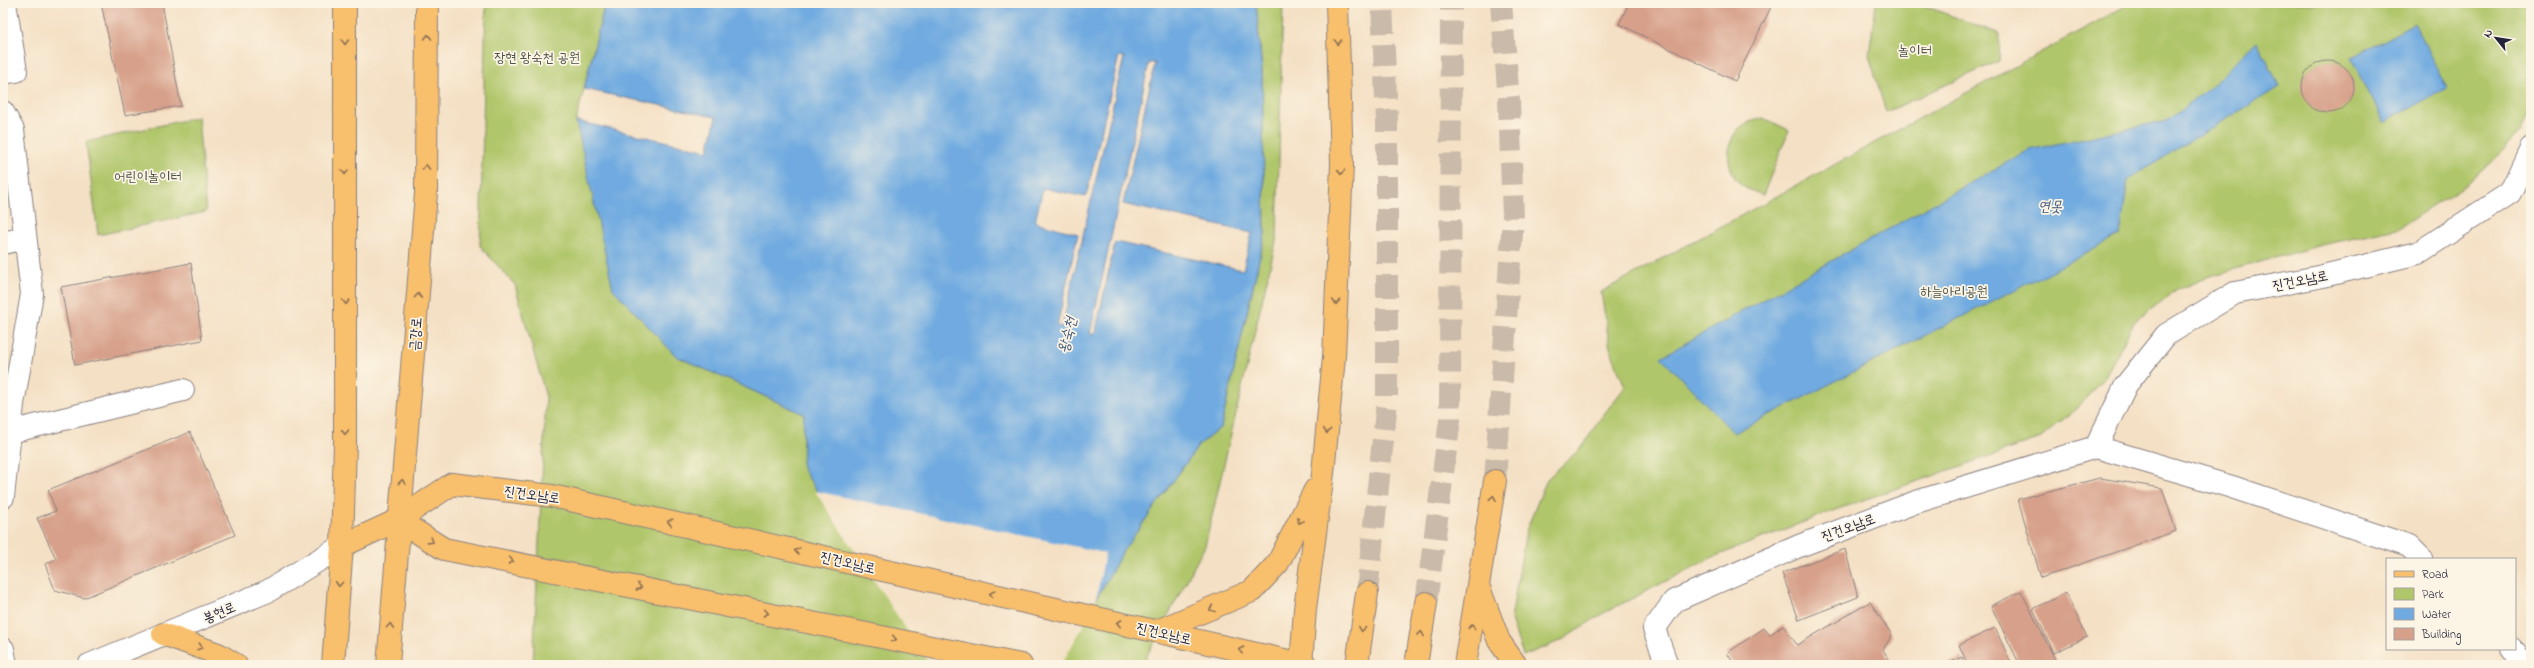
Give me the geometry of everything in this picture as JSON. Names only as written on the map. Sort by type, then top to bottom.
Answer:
[{"type":"main road","points":[[333,665],[342,546],[346,290],[345,3]]},
{"type":"main road","name":"금강로","points":[[388,665],[398,520],[409,419],[426,194],[427,3]]},
{"type":"main road","points":[[1302,664],[1305,609],[1323,473],[1334,357],[1342,164],[1337,3]]},
{"type":"main road","points":[[1157,631],[1252,591],[1278,563],[1323,473]]},
{"type":"main road","points":[[1465,665],[1479,588],[1495,481]]},
{"type":"main road","name":"진건오남로","points":[[342,546],[398,520],[452,484],[474,486],[552,496],[1302,664]]},
{"type":"main road","points":[[398,520],[444,549],[1021,665]]},
{"type":"main road","points":[[1479,588],[1499,641],[1516,665]]},
{"type":"main road","points":[[1357,665],[1367,593]]},
{"type":"main road","points":[[1416,665],[1426,603]]},
{"type":"main road","points":[[163,634],[218,654],[236,665]]},
{"type":"street","points":[[3,73],[16,71],[5,3]]},
{"type":"street","points":[[3,112],[13,130],[32,294],[10,432],[3,497]]},
{"type":"street","name":"진건오남로","points":[[1667,665],[1654,629],[1674,601],[1799,546],[1909,504],[2096,447],[2126,385],[2166,335],[2235,293],[2323,276],[2418,253],[2510,193],[2531,148]]},
{"type":"street","points":[[3,243],[25,238]]},
{"type":"street","points":[[10,432],[183,390]]},
{"type":"street","points":[[2096,447],[2232,487],[2409,546],[2421,558]]},
{"type":"street","name":"봉현로","points":[[89,665],[268,591],[342,546]]},
{"type":"street","points":[[3,649],[6,665]]},
{"type":"street","points":[[2513,650],[2528,665]]},
{"type":"green space","name":"장현 왕숙천 공원","points":[[486,3],[605,3],[576,121],[588,170],[676,356],[804,414],[802,468],[932,665],[533,665],[546,397],[515,285],[480,246]]},
{"type":"green space","points":[[1256,3],[1283,3],[1277,237],[1205,546],[1142,665],[1059,665],[1123,551],[1199,445],[1221,427],[1265,234],[1262,72]]},
{"type":"green space","name":"놀이터","points":[[1876,3],[1917,3],[2000,34],[1999,61],[1886,112],[1869,55]]},
{"type":"green space","name":"하늘아리공원","points":[[2131,3],[2531,3],[2531,107],[2520,133],[2467,184],[2397,229],[2321,245],[2210,276],[2177,290],[2134,322],[2106,375],[2079,406],[2041,438],[1835,510],[1711,558],[1602,614],[1562,640],[1523,656],[1511,619],[1526,531],[1547,479],[1582,447],[1600,419],[1625,387],[1610,348],[1601,292]]},
{"type":"green space","name":"어린이놀이터","points":[[198,117],[206,212],[98,235],[86,142]]},
{"type":"green space","points":[[1763,118],[1789,130],[1763,195],[1747,189],[1739,183],[1731,168],[1729,152],[1730,143],[1738,129],[1747,123]]},
{"type":"water","name":"왕숙천","points":[[605,3],[1256,3],[1262,72],[1265,234],[1221,427],[1199,445],[1123,551],[1059,665],[932,665],[802,468],[804,414],[676,356],[613,289],[576,121],[708,151],[716,117],[584,89]],"holes":[[[1119,56],[1124,57],[1062,327],[1057,326],[1078,234],[1035,222],[1043,188],[1086,197]],[[1149,63],[1155,63],[1123,204],[1252,233],[1243,270],[1115,242],[1095,334],[1090,334]]]},
{"type":"water","points":[[2414,24],[2447,88],[2384,122],[2351,58]]},
{"type":"water","name":"연못","points":[[2257,41],[2279,87],[2128,179],[2120,236],[1734,433],[1661,357],[2029,150],[2168,120],[2203,93]]},
{"type":"pier","points":[[815,491],[1105,553],[1095,605],[1061,665],[930,665]]},
{"type":"building","points":[[101,3],[162,3],[181,106],[125,115]]},
{"type":"building","points":[[1629,3],[1773,3],[1735,81],[1619,24]]},
{"type":"building","points":[[2323,61],[2333,61],[2347,68],[2354,82],[2354,92],[2347,106],[2333,113],[2323,113],[2313,109],[2306,102],[2302,92],[2302,82],[2306,72],[2313,65]]},
{"type":"building","points":[[191,263],[202,340],[75,365],[61,287]]},
{"type":"building","points":[[190,432],[235,535],[84,598],[55,590],[45,564],[56,559],[37,518],[56,511],[48,490]]},
{"type":"building","points":[[2100,478],[2162,488],[2176,531],[2041,578],[2018,499]]},
{"type":"building","points":[[1845,549],[1858,597],[1799,620],[1782,573]]},
{"type":"building","points":[[2021,591],[2058,665],[2020,665],[1991,606]]},
{"type":"building","points":[[2066,593],[2087,637],[2054,653],[2033,609]]},
{"type":"building","points":[[1870,602],[1892,635],[1883,650],[1893,665],[1735,665],[1727,653],[1764,628],[1770,635],[1783,625],[1797,645]]},
{"type":"building","points":[[1995,628],[2012,665],[1968,665],[1959,645]]},
{"type":"building","points":[[1962,657],[1965,665],[1945,665]]},
{"type":"tunnel","points":[[1367,593],[1387,401],[1387,121],[1382,3]]},
{"type":"tunnel","points":[[1426,603],[1450,420],[1451,3]]},
{"type":"tunnel","points":[[1495,481],[1513,218],[1509,100],[1501,3]]}]
